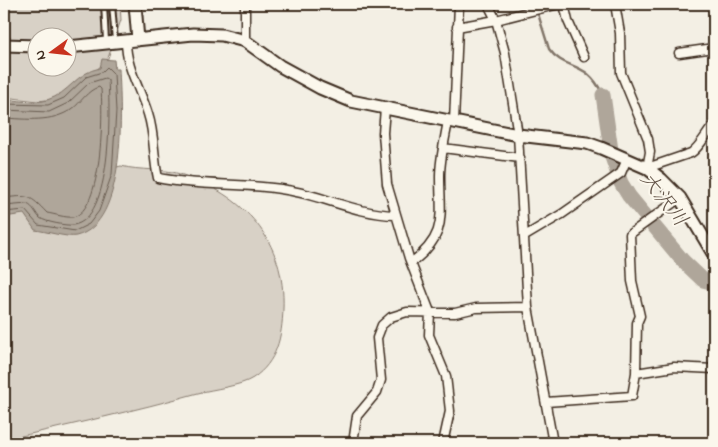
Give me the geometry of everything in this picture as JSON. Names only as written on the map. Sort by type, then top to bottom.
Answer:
[{"type":"street","points":[[135,4],[121,41],[130,71],[141,92],[154,137],[155,165],[158,178],[189,184],[245,184],[288,190],[376,214],[395,215]]},
{"type":"street","points":[[245,4],[245,41]]},
{"type":"street","points":[[411,263],[426,252],[434,241],[441,219],[440,175],[444,148],[451,122],[459,4]]},
{"type":"street","points":[[488,4],[496,20],[505,53],[518,135],[528,307],[553,443]]},
{"type":"street","points":[[457,27],[496,20],[559,4]]},
{"type":"street","points":[[564,4],[568,21],[584,57]]},
{"type":"street","points":[[615,4],[620,33],[621,73],[648,139],[650,152],[648,168]]},
{"type":"street","points":[[78,46],[193,34],[222,35],[245,41],[280,66],[320,88],[351,101],[518,135],[586,143],[602,148],[648,168],[680,198],[714,253]]},
{"type":"street","points":[[4,45],[28,46]]},
{"type":"street","points":[[679,53],[714,48]]},
{"type":"street","points":[[385,108],[383,133],[387,184],[411,263],[430,312],[429,335],[446,376],[449,392],[450,411],[443,443]]},
{"type":"street","points":[[648,168],[691,153],[697,149],[700,141],[714,125]]},
{"type":"street","points":[[444,148],[520,158]]},
{"type":"street","points":[[525,236],[562,214],[618,174],[626,158]]},
{"type":"street","points":[[546,402],[632,396],[636,372],[637,323],[640,316],[632,281],[630,234],[680,198]]},
{"type":"street","points":[[353,443],[357,416],[377,392],[381,380],[377,338],[382,324],[391,318],[407,312],[455,313],[476,308],[528,307]]},
{"type":"street","points":[[636,372],[674,367],[714,369]]},
{"type":"lane","points":[[104,4],[121,41]]},
{"type":"lane","points":[[112,4],[121,41]]},
{"type":"shaded area","points":[[4,4],[120,4],[121,20],[107,61],[62,98],[38,101],[4,97]]},
{"type":"shaded area","points":[[121,166],[173,172],[203,183],[224,194],[242,208],[257,224],[269,242],[277,262],[282,284],[283,309],[277,348],[273,357],[261,372],[248,381],[4,440],[4,194]]},
{"type":"water","points":[[102,59],[114,60],[115,69],[119,69],[120,136],[118,163],[113,188],[105,210],[93,227],[76,236],[35,230],[24,214],[4,217],[4,99],[37,102],[47,100],[61,93],[84,74],[100,68]]},
{"type":"waterway","points":[[535,4],[549,49],[562,61],[590,75],[603,95]]},
{"type":"waterway","name":"大沢川","points":[[603,95],[612,157],[621,183],[629,196],[683,261],[703,280],[714,283]]}]
